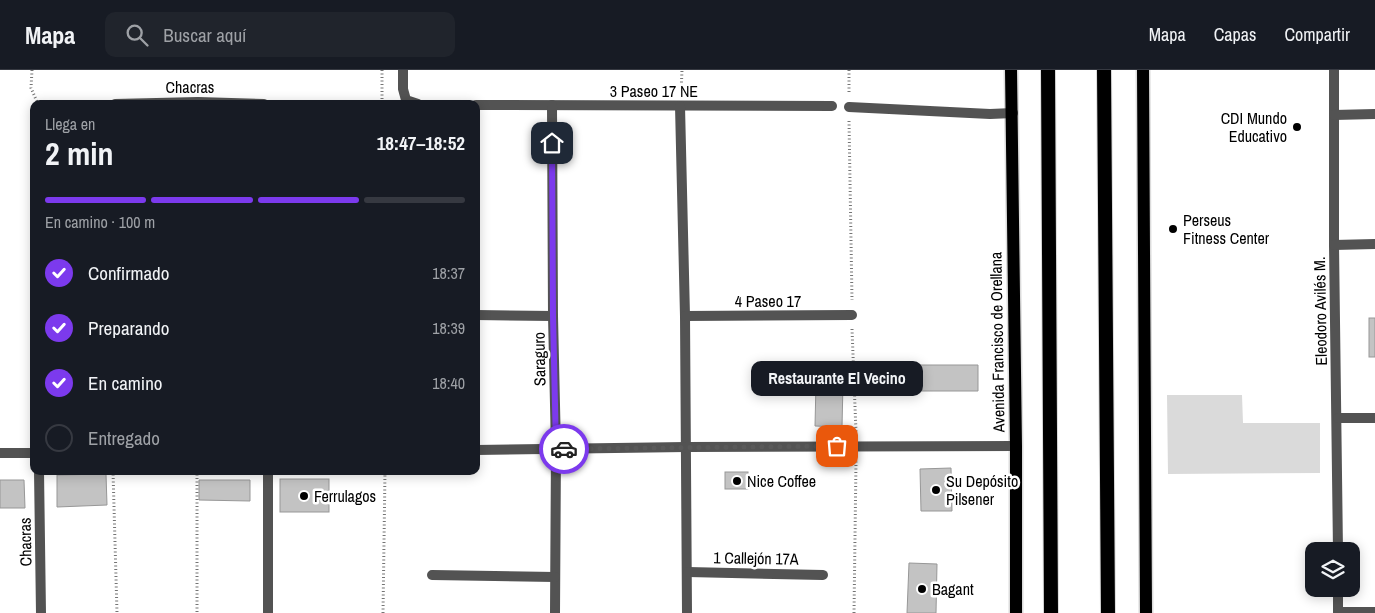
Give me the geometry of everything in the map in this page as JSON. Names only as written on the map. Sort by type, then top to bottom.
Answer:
[{"type":"highway","points":[[1048,70],[1052,613]]},
{"type":"highway","points":[[1104,70],[1108,613]]},
{"type":"main road","name":"Avenida Francisco de Orellana","points":[[1011,70],[1016,446],[1016,613]]},
{"type":"main road","points":[[1143,70],[1146,613]]},
{"type":"street","points":[[403,70],[403,89],[406,100]]},
{"type":"street","name":"Eleodoro Avilés M.","points":[[1334,70],[1338,542]]},
{"type":"street","name":"3 Paseo 17 NE","points":[[480,105],[832,106]]},
{"type":"street","name":"Saraguro","points":[[552,105],[556,449],[555,613]]},
{"type":"street","points":[[680,106],[685,316],[687,613]]},
{"type":"street","points":[[849,110],[1012,114]]},
{"type":"street","points":[[1334,115],[1375,114]]},
{"type":"street","points":[[1334,245],[1375,244]]},
{"type":"street","name":"4 Paseo 17","points":[[685,316],[852,315]]},
{"type":"street","points":[[480,316],[553,316]]},
{"type":"street","points":[[1338,418],[1375,418]]},
{"type":"street","points":[[480,450],[1016,446]]},
{"type":"street","points":[[0,453],[30,453]]},
{"type":"street","name":"Chacras","points":[[38,475],[41,613]]},
{"type":"street","points":[[268,475],[268,613]]},
{"type":"street","name":"1 Callejón 17A","points":[[688,572],[823,575]]},
{"type":"street","points":[[432,574],[555,577]]},
{"type":"street","points":[[1338,597],[1338,613],[1375,612]]},
{"type":"path","points":[[32,70],[31,88],[36,100]]},
{"type":"path","points":[[382,70],[382,100]]},
{"type":"path","points":[[680,106],[682,70]]},
{"type":"path","points":[[849,110],[856,446],[854,613]]},
{"type":"path","points":[[113,475],[117,613]]},
{"type":"path","points":[[197,475],[197,613]]},
{"type":"path","points":[[383,613],[385,475]]},
{"type":"shaded area","points":[[1167,395],[1242,395],[1243,423],[1320,423],[1320,473],[1168,474]]},
{"type":"building","points":[[1369,318],[1375,318],[1375,357],[1369,357]]},
{"type":"building","points":[[899,365],[978,365],[978,391],[900,391]]},
{"type":"building","points":[[816,383],[843,383],[842,427],[815,426]]},
{"type":"building","name":"Su Depósito Pilsener","points":[[951,468],[952,511],[921,511],[920,469]]},
{"type":"building","name":"Nice Coffee","points":[[725,472],[748,472],[748,489],[725,489]]},
{"type":"building","points":[[57,475],[106,475],[107,505],[57,507]]},
{"type":"building","name":"Ferrulagos","points":[[280,479],[329,479],[329,512],[280,512]]},
{"type":"building","points":[[0,480],[24,480],[25,508],[0,508]]},
{"type":"building","points":[[199,480],[250,480],[250,501],[199,500]]},
{"type":"building","name":"Bagant","points":[[909,563],[937,564],[936,613],[907,613]]},
{"type":"way so far","points":[[564,449],[837,446]]},
{"type":"place","name":"CDI Mundo Educativo","points":[[1297,127]]},
{"type":"place","name":"Perseus Fitness Center","points":[[1173,229]]},
{"type":"place","name":"Restaurante El Vecino","points":[[837,446]]},
{"type":"place","name":"Nice Coffee","points":[[737,481]]},
{"type":"place","name":"Su Depósito Pilsener","points":[[936,490]]},
{"type":"place","name":"Ferrulagos","points":[[304,496]]},
{"type":"place","name":"Bagant","points":[[922,589]]},
{"type":"route","points":[[552,143],[556,449],[564,449]]}]
